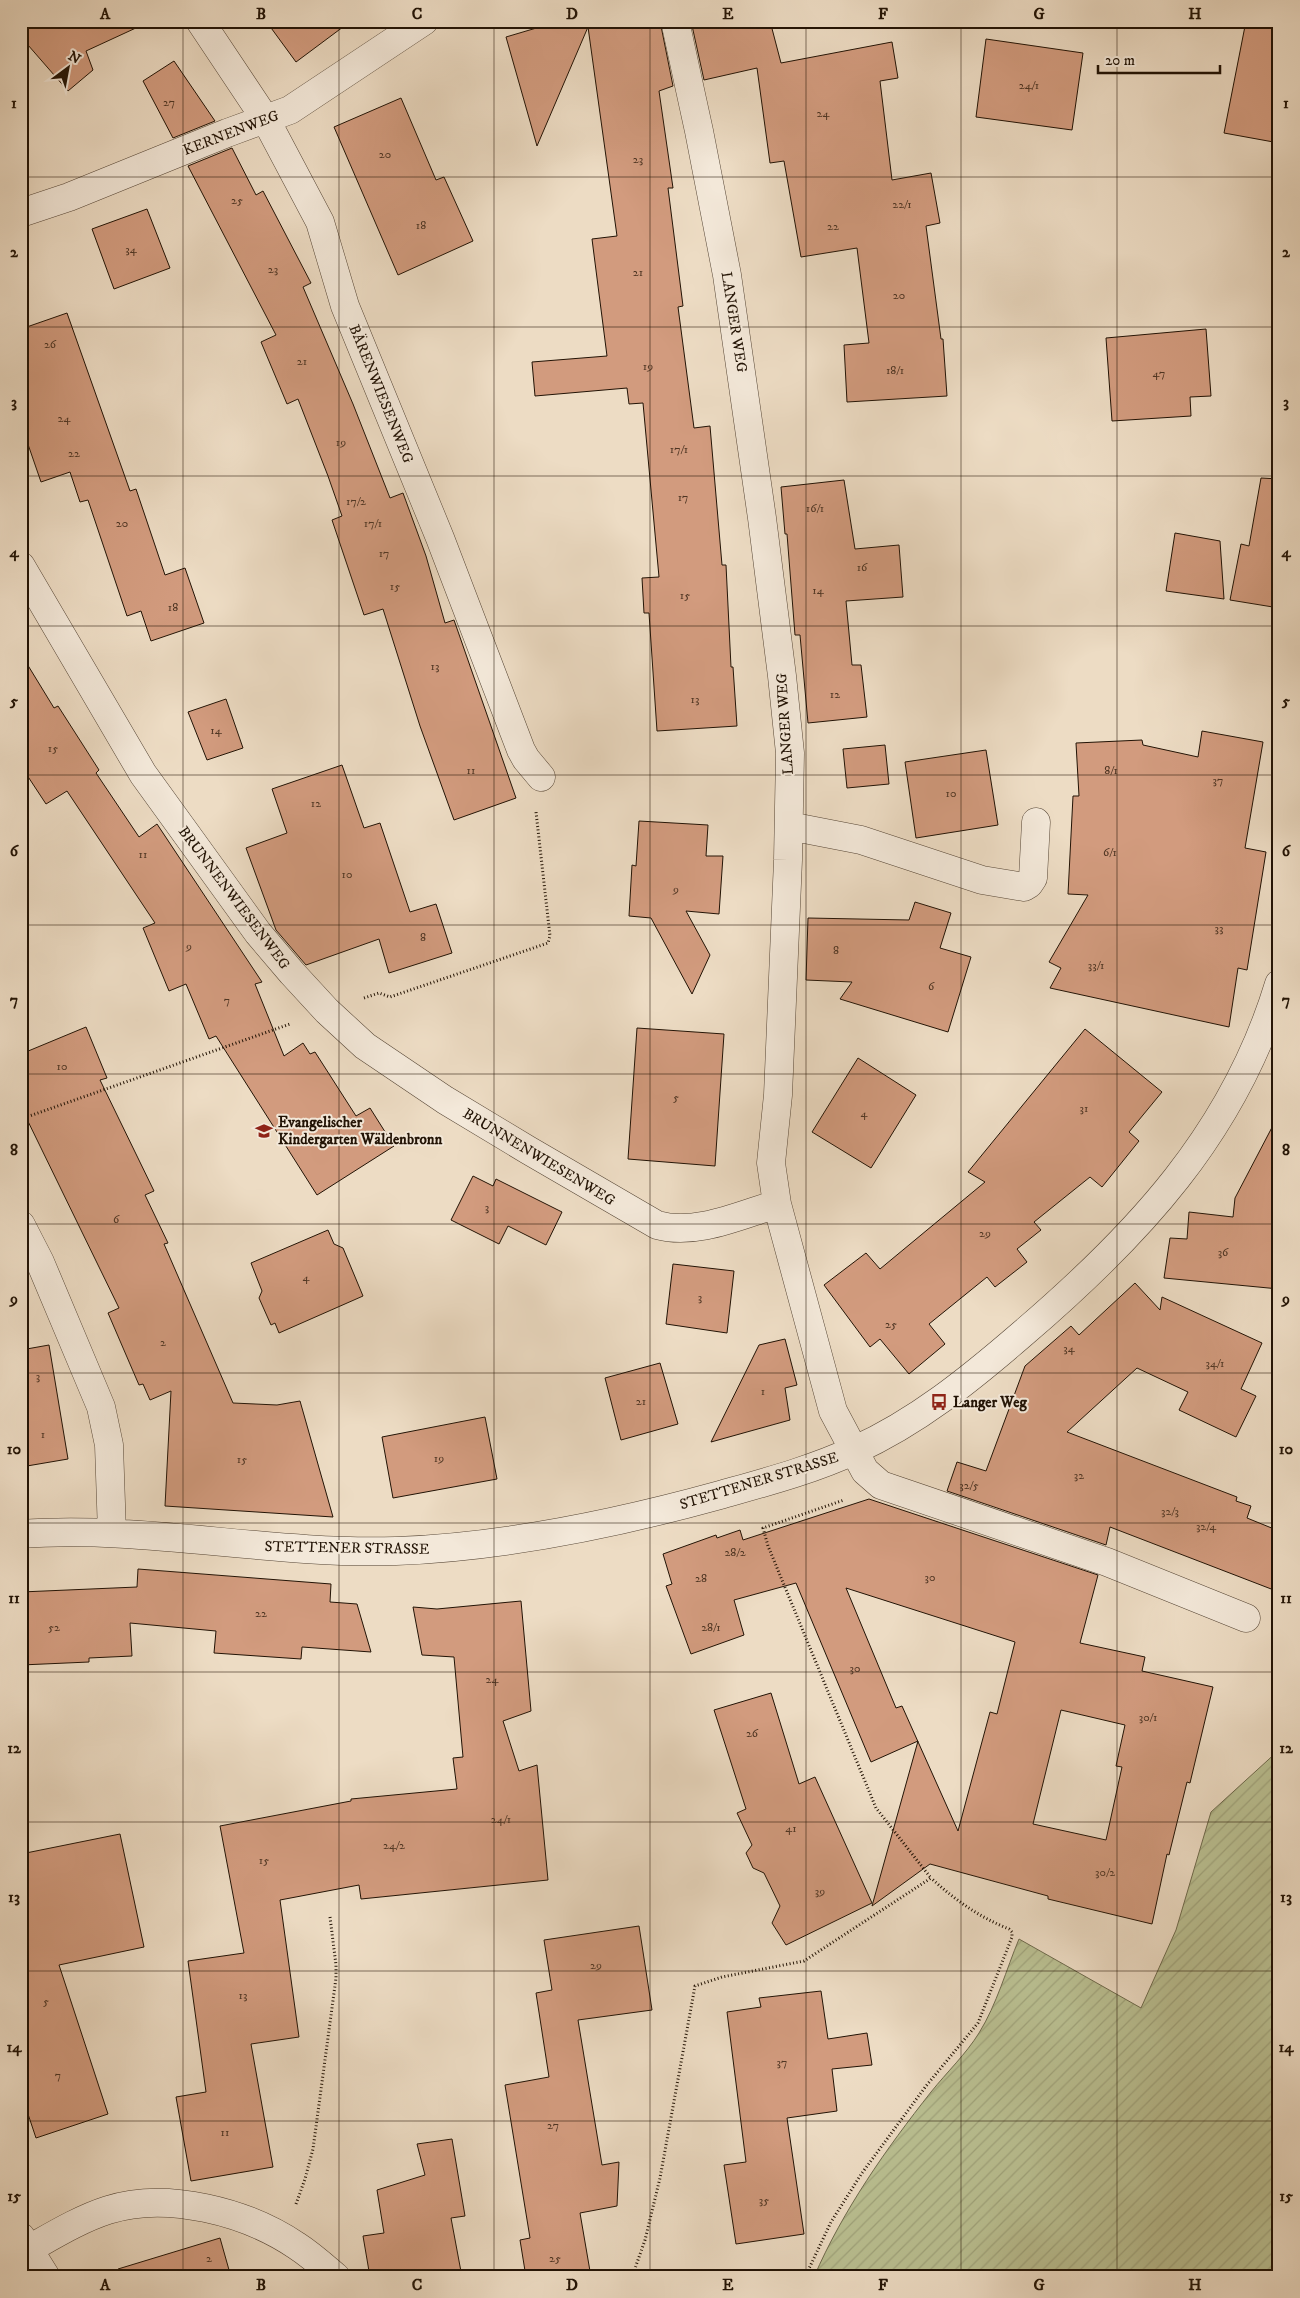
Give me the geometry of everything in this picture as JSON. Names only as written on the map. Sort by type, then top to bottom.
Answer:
[{"type":"street","name":"BÄRENWIESENWEG","points":[[200,21],[266,120],[320,222],[345,306],[440,538],[521,750],[541,777]]},
{"type":"street","name":"KERNENWEG","points":[[21,213],[69,197],[226,133],[266,120],[299,106],[424,21]]},
{"type":"street","name":"LANGER WEG","points":[[675,21],[712,194],[744,388],[790,752],[789,826],[778,1095],[771,1163],[776,1204],[828,1396],[839,1423],[865,1471],[881,1485]]},
{"type":"street","name":"BRUNNENWIESENWEG","points":[[21,566],[143,774],[258,933],[327,1011],[365,1046],[382,1059],[528,1150],[651,1222],[669,1228],[683,1228],[714,1222],[776,1204]]},
{"type":"street","points":[[789,826],[862,840],[982,880],[1024,886],[1029,884],[1033,878],[1036,822]]},
{"type":"street","name":"STETTENER STRASSE","points":[[21,1534],[112,1534],[302,1550],[394,1551],[438,1549],[582,1528],[664,1510],[796,1473],[854,1451],[890,1433],[924,1411],[996,1356],[1088,1276],[1150,1212],[1196,1155],[1233,1094],[1260,1037],[1279,984]]},
{"type":"street","points":[[21,1225],[40,1262],[90,1376],[101,1407],[107,1430],[112,1534]]},
{"type":"street","points":[[881,1485],[1106,1562],[1246,1618]]},
{"type":"street","points":[[46,2277],[25,2243],[106,2210],[146,2203],[178,2203],[202,2207],[242,2219],[281,2236],[313,2257],[336,2277]]},
{"type":"path","points":[[21,1119],[379,993],[390,997],[548,943],[550,936],[536,816],[541,777]]},
{"type":"path","points":[[805,2277],[831,2222],[862,2173],[926,2086],[978,2023],[1012,1937],[1012,1932],[1009,1929],[985,1919],[931,1878],[876,1808],[763,1528],[881,1485]]},
{"type":"path","points":[[632,2277],[645,2240],[660,2178],[695,1986],[722,1977],[804,1960],[931,1878]]},
{"type":"path","points":[[281,2236],[306,2179],[315,2135],[336,1978],[330,1917]]},
{"type":"green space","points":[[1279,1750],[1279,2277],[814,2277],[838,2228],[866,2181],[931,2092],[979,2033],[996,1999],[1019,1939],[1141,2008],[1176,1930],[1211,1812]]},
{"type":"building","points":[[21,21],[151,21],[86,51],[93,70],[68,91],[21,37]]},
{"type":"building","points":[[266,21],[351,21],[296,62]]},
{"type":"building","points":[[560,21],[660,21],[673,86],[659,91],[673,188],[668,188],[683,306],[678,307],[694,428],[710,426],[722,565],[726,565],[731,667],[733,667],[737,726],[657,731],[649,613],[644,613],[642,578],[659,577],[643,403],[629,404],[627,388],[535,396],[532,362],[607,356],[592,239],[617,236],[588,27],[537,146],[506,37]]},
{"type":"building","points":[[691,21],[770,21],[781,63],[892,42],[898,78],[880,81],[892,180],[931,173],[940,223],[926,226],[941,339],[943,339],[947,396],[847,402],[844,345],[869,343],[857,248],[801,257],[784,161],[770,163],[757,68],[704,80]]},
{"type":"building","points":[[1246,21],[1279,28],[1279,143],[1224,133]]},
{"type":"building","points":[[986,39],[1083,53],[1072,130],[976,117]]},
{"type":"building","points":[[174,61],[215,121],[173,138],[143,81]]},
{"type":"building","points":[[401,98],[436,180],[444,177],[473,241],[398,275],[334,127]]},
{"type":"building","points":[[232,148],[256,195],[263,191],[311,283],[303,287],[353,404],[390,498],[403,493],[426,556],[445,623],[454,620],[516,798],[454,820],[420,726],[383,609],[364,615],[332,520],[342,516],[328,476],[298,399],[287,404],[261,342],[276,335],[188,166]]},
{"type":"building","points":[[147,209],[170,268],[114,289],[92,229]]},
{"type":"building","points":[[67,313],[130,491],[136,489],[165,575],[185,568],[204,623],[151,641],[141,611],[127,616],[88,500],[80,502],[70,472],[41,482],[21,424],[21,329]]},
{"type":"building","points":[[1206,329],[1211,396],[1190,397],[1191,416],[1112,421],[1106,338]]},
{"type":"building","points":[[1261,478],[1279,479],[1279,608],[1230,600],[1241,544],[1249,546]]},
{"type":"building","points":[[844,480],[855,549],[899,545],[903,597],[846,601],[852,665],[861,665],[867,717],[808,723],[800,635],[795,635],[787,534],[785,534],[781,487]]},
{"type":"building","points":[[1175,533],[1220,541],[1224,599],[1166,591]]},
{"type":"building","points":[[21,654],[54,708],[58,706],[99,770],[96,773],[139,837],[157,824],[262,982],[255,984],[284,1056],[303,1043],[310,1054],[315,1052],[356,1116],[370,1108],[394,1146],[317,1195],[216,1036],[209,1039],[186,984],[169,991],[143,928],[155,923],[67,791],[46,804],[21,766]]},
{"type":"building","points":[[226,699],[243,748],[207,760],[188,712]]},
{"type":"building","points":[[1202,731],[1263,742],[1245,848],[1266,852],[1247,970],[1238,968],[1229,1027],[1050,988],[1061,968],[1049,962],[1088,895],[1068,894],[1073,796],[1079,796],[1076,743],[1142,740],[1143,745],[1198,757]]},
{"type":"building","points":[[885,745],[889,784],[847,788],[843,749]]},
{"type":"building","points":[[986,750],[998,825],[916,838],[905,762]]},
{"type":"building","points":[[342,765],[364,828],[380,823],[410,912],[436,904],[452,953],[389,973],[379,939],[306,965],[276,930],[246,848],[287,833],[272,789]]},
{"type":"building","points":[[639,821],[708,825],[706,856],[723,856],[719,914],[686,911],[710,955],[692,994],[651,918],[629,916],[632,865],[636,866]]},
{"type":"building","points":[[915,902],[951,913],[940,948],[971,957],[948,1032],[840,999],[852,982],[806,980],[808,918],[909,920]]},
{"type":"building","points":[[86,1027],[107,1078],[100,1080],[154,1191],[145,1195],[168,1243],[164,1244],[233,1403],[277,1405],[300,1401],[333,1517],[165,1506],[171,1391],[150,1400],[143,1384],[139,1385],[108,1313],[119,1308],[21,1107],[21,1054]]},
{"type":"building","points":[[637,1028],[724,1034],[715,1166],[628,1159]]},
{"type":"building","points":[[1085,1029],[1162,1092],[1129,1132],[1139,1141],[1102,1187],[1090,1177],[1034,1222],[1041,1230],[1017,1249],[1027,1262],[995,1287],[987,1277],[929,1324],[945,1344],[909,1374],[880,1339],[870,1347],[824,1285],[866,1253],[880,1269],[985,1182],[968,1172]]},
{"type":"building","points":[[858,1058],[916,1095],[871,1168],[812,1132]]},
{"type":"building","points":[[1279,1114],[1279,1289],[1164,1278],[1170,1238],[1187,1239],[1189,1212],[1233,1217],[1235,1198]]},
{"type":"building","points":[[473,1176],[493,1186],[496,1179],[562,1212],[546,1245],[508,1226],[499,1244],[451,1220]]},
{"type":"building","points":[[328,1230],[334,1244],[343,1248],[363,1296],[279,1333],[275,1323],[271,1325],[259,1298],[262,1291],[251,1263]]},
{"type":"building","points":[[673,1264],[734,1271],[727,1333],[666,1324]]},
{"type":"building","points":[[1135,1283],[1160,1310],[1162,1297],[1262,1343],[1241,1389],[1256,1396],[1236,1437],[1179,1410],[1188,1392],[1137,1368],[1067,1432],[1237,1497],[1236,1501],[1251,1506],[1247,1518],[1279,1531],[1279,1592],[1110,1527],[1106,1545],[947,1491],[957,1462],[986,1471],[1025,1366],[1071,1326],[1079,1335]]},
{"type":"building","points":[[785,1339],[797,1385],[785,1388],[790,1420],[711,1442],[759,1345]]},
{"type":"building","points":[[49,1345],[68,1459],[21,1467],[21,1350]]},
{"type":"building","points":[[660,1363],[678,1424],[621,1440],[605,1378]]},
{"type":"building","points":[[485,1417],[497,1479],[393,1498],[382,1437]]},
{"type":"building","points":[[869,1499],[1098,1575],[1080,1643],[1145,1657],[1142,1671],[1213,1687],[1190,1783],[1187,1782],[1169,1855],[1167,1854],[1152,1924],[1048,1899],[1048,1896],[930,1864],[872,1906],[918,1741],[871,1762],[796,1583],[734,1600],[744,1635],[691,1654],[666,1586],[672,1584],[663,1554],[716,1535],[717,1538],[740,1530],[743,1540]],"holes":[[[846,1588],[1015,1642],[997,1714],[990,1712],[958,1831],[902,1706],[896,1708]],[[1061,1710],[1125,1725],[1116,1766],[1122,1767],[1106,1840],[1033,1824]]]},
{"type":"building","points":[[138,1569],[331,1584],[330,1602],[357,1604],[371,1652],[302,1647],[301,1659],[214,1653],[216,1631],[130,1623],[132,1656],[89,1658],[89,1662],[21,1665],[21,1592],[137,1587]]},
{"type":"building","points":[[521,1601],[531,1711],[503,1721],[519,1771],[537,1765],[548,1880],[361,1899],[359,1885],[280,1900],[299,2037],[251,2044],[273,2167],[191,2181],[176,2097],[206,2092],[188,1961],[244,1953],[220,1826],[351,1801],[351,1799],[457,1789],[453,1758],[463,1757],[454,1657],[422,1655],[413,1607],[437,1609]]},
{"type":"building","points":[[771,1693],[799,1784],[815,1777],[872,1903],[786,1945],[772,1923],[780,1906],[764,1873],[753,1868],[746,1853],[752,1845],[737,1813],[746,1809],[714,1710]]},
{"type":"building","points":[[120,1834],[144,1947],[59,1965],[108,2114],[36,2138],[21,2093],[21,1854]]},
{"type":"building","points":[[639,1926],[652,2010],[578,2020],[602,2165],[619,2162],[617,2206],[580,2213],[591,2277],[526,2277],[520,2240],[530,2238],[505,2085],[549,2077],[536,1993],[552,1990],[544,1940]]},
{"type":"building","points":[[821,1991],[828,2039],[867,2033],[872,2065],[832,2069],[837,2111],[787,2118],[804,2234],[736,2244],[724,2165],[746,2162],[727,2012],[761,2007],[759,1998]]},
{"type":"building","points":[[452,2139],[465,2216],[451,2218],[462,2277],[370,2277],[363,2236],[384,2233],[377,2190],[425,2175],[417,2144]]},
{"type":"building","points":[[220,2238],[231,2277],[120,2277],[118,2269]]},
{"type":"place","name":"Evangelischer Kindergarten Wäldenbronn","points":[[264,1131]]},
{"type":"place","name":"Langer Weg","points":[[939,1402]]}]
